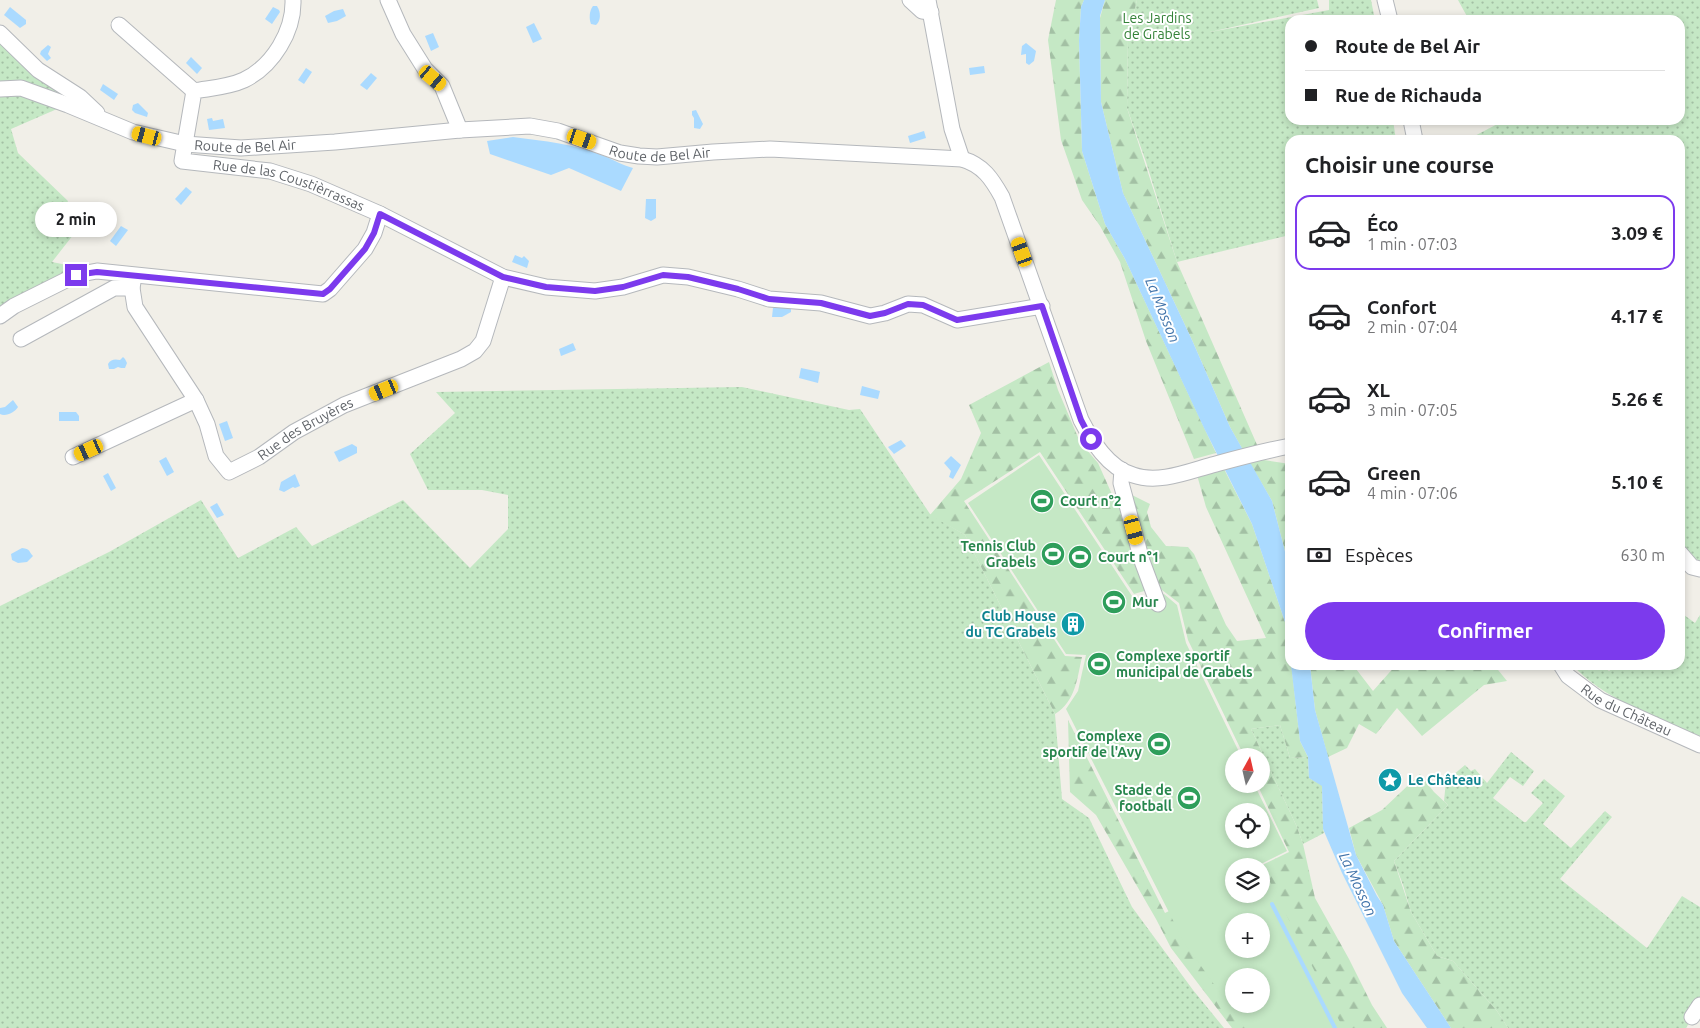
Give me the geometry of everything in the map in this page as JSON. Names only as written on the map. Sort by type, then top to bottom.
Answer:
[{"type":"street","points":[[119,25],[194,91],[227,86],[245,80],[261,70],[283,41],[289,27],[293,0]]},
{"type":"street","points":[[388,0],[403,34],[425,69],[442,86],[460,130]]},
{"type":"street","points":[[910,0],[922,11],[929,6],[952,129],[962,158]]},
{"type":"street","points":[[1386,0],[1389,15]]},
{"type":"street","points":[[0,33],[38,70],[80,97],[103,120]]},
{"type":"street","name":"Route de Bel Air","points":[[0,89],[21,88],[133,132],[185,144],[240,148],[530,126],[558,131],[620,153],[648,156],[770,149],[962,158],[978,166],[992,178],[1010,216],[1081,420],[1096,445],[1111,462],[1127,473]]},
{"type":"street","points":[[185,144],[194,91]]},
{"type":"street","name":"Rue de las Coustièrrassas","points":[[185,144],[182,161],[270,171],[311,184],[380,214],[503,277],[546,287],[595,291],[623,287],[663,275],[688,277],[738,289],[769,299],[821,303],[870,316],[885,313],[908,304],[923,305],[957,320],[1042,306]]},
{"type":"street","points":[[0,316],[14,306],[76,275],[97,272],[133,282],[225,283],[323,294],[330,289],[365,249],[374,233],[380,214]]},
{"type":"street","name":"Rue des Bruyères","points":[[196,400],[207,424],[216,456],[230,472],[258,457],[294,432],[344,405],[461,359],[475,351],[483,341],[503,277]]},
{"type":"street","points":[[21,339],[114,288],[133,282]]},
{"type":"street","points":[[73,457],[196,400],[136,307],[133,282]]},
{"type":"street","points":[[1158,604],[1142,561],[1121,483],[1127,473],[1153,478],[1175,475],[1285,447]]},
{"type":"street","points":[[1685,559],[1692,567],[1700,569]]},
{"type":"street","name":"Rue du Château","points":[[1564,670],[1568,676],[1600,700],[1700,745]]},
{"type":"green space","points":[[1056,0],[1084,0],[1081,7],[1079,40],[1082,151],[1105,224],[1125,259],[1216,453],[1194,459],[1146,341],[1120,262],[1100,226],[1082,200],[1061,140],[1048,40]]},
{"type":"green space","points":[[1105,0],[1137,0],[1128,36],[1127,108],[1177,262],[1258,447],[1244,452],[1230,427],[1192,340],[1123,193],[1101,102],[1100,18]]},
{"type":"green space","name":"Les Jardins de Grabels","points":[[1137,0],[1317,0],[1319,8],[1210,32],[1285,18],[1285,125],[1394,125],[1395,135],[1285,135],[1285,236],[1177,262],[1127,108],[1128,36]]},
{"type":"green space","points":[[1329,0],[1371,0],[1374,15],[1302,15],[1329,10]]},
{"type":"green space","points":[[1458,0],[1700,0],[1700,565],[1698,560],[1685,561],[1685,135],[1476,135],[1496,125],[1685,125],[1685,15],[1466,15]]},
{"type":"green space","points":[[0,26],[30,56],[78,88],[57,109],[11,129],[18,153],[68,201],[65,208],[84,221],[52,262],[82,268],[0,311]]},
{"type":"green space","points":[[1049,362],[1058,390],[1080,442],[1098,463],[1115,501],[1128,493],[1150,504],[1147,512],[1151,527],[1166,546],[1188,547],[1194,554],[1226,625],[1237,641],[1266,638],[1206,507],[1197,475],[1224,469],[1252,524],[1285,622],[1285,670],[1292,670],[1300,741],[1308,757],[1290,758],[1280,725],[1251,729],[1260,748],[1240,748],[1188,640],[1179,603],[1158,587],[1134,594],[1040,452],[964,501],[1065,656],[1082,657],[1077,681],[1071,696],[1062,709],[1055,714],[965,535],[930,515],[961,479],[981,433],[969,405]]},
{"type":"green space","points":[[742,387],[849,410],[860,409],[930,514],[965,535],[1055,714],[1062,799],[1089,818],[1132,907],[1193,990],[1224,1028],[0,1028],[0,606],[109,552],[201,500],[238,558],[296,527],[312,546],[403,500],[470,568],[508,529],[508,495],[482,490],[428,490],[410,454],[455,413],[436,392]]},
{"type":"green space","name":"Complexe sportif de l'Avy","points":[[1039,455],[1132,596],[1148,600],[1164,594],[1177,605],[1186,643],[1237,748],[1225,748],[1225,793],[1258,793],[1263,803],[1225,803],[1225,848],[1270,848],[1270,816],[1287,851],[1270,860],[1225,858],[1225,903],[1270,903],[1270,882],[1343,1028],[1245,1028],[1234,1013],[1270,1013],[1270,968],[1225,968],[1225,1000],[1184,942],[1066,709],[1078,691],[1086,655],[1066,654],[968,503]]},
{"type":"green space","points":[[1264,460],[1285,463],[1285,552],[1272,501],[1250,463]]},
{"type":"green space","points":[[1700,615],[1700,736],[1650,715],[1615,697],[1584,677],[1578,670],[1685,670],[1685,616],[1695,623]]},
{"type":"green space","points":[[1311,670],[1357,670],[1373,691],[1392,670],[1498,670],[1507,681],[1484,685],[1422,736],[1397,708],[1376,734],[1359,724],[1347,748],[1328,757],[1315,710]]},
{"type":"green space","points":[[1068,720],[1165,913],[1225,883],[1225,900],[1205,914],[1230,968],[1225,968],[1225,1013],[1245,1013],[1264,1028],[1232,1028],[1171,948],[1096,815],[1070,792]]},
{"type":"green space","points":[[1280,725],[1290,758],[1308,757],[1309,778],[1322,785],[1324,833],[1303,844],[1270,769],[1270,748],[1260,748],[1251,729]]},
{"type":"green space","points":[[1511,752],[1534,771],[1523,786],[1510,777],[1493,798],[1524,822],[1543,803],[1531,793],[1544,779],[1565,796],[1543,824],[1571,848],[1605,811],[1612,817],[1560,879],[1647,948],[1682,896],[1700,907],[1700,999],[1686,1028],[1508,1028],[1497,1011],[1453,961],[1437,956],[1411,912],[1394,861],[1448,805],[1444,801],[1446,781],[1465,765],[1471,771],[1475,769],[1487,783]]},
{"type":"green space","points":[[1270,769],[1303,844],[1315,898],[1372,1005],[1387,1028],[1340,1028],[1270,886],[1270,861],[1289,852],[1270,812],[1270,803],[1266,803],[1261,793],[1270,793]]},
{"type":"green space","points":[[1420,774],[1434,792],[1448,805],[1394,861],[1411,912],[1437,956],[1453,961],[1497,1011],[1508,1028],[1451,1028],[1394,941],[1383,905],[1356,855],[1349,828],[1382,810]]},
{"type":"water","name":"La Mosson","points":[[1084,0],[1105,0],[1100,16],[1101,102],[1123,193],[1192,340],[1230,427],[1272,501],[1285,552],[1285,622],[1252,524],[1204,428],[1125,259],[1105,224],[1082,151],[1079,40],[1081,7]]},
{"type":"water","points":[[593,6],[597,6],[600,14],[600,19],[596,25],[591,24],[590,20]]},
{"type":"water","points":[[10,7],[26,20],[26,24],[20,28],[4,15]]},
{"type":"water","points":[[273,7],[280,12],[272,24],[265,19]]},
{"type":"water","points":[[343,9],[346,16],[328,23],[325,16]]},
{"type":"water","points":[[534,23],[542,39],[533,43],[526,27]]},
{"type":"water","points":[[433,33],[439,47],[431,51],[425,36]]},
{"type":"water","points":[[1026,43],[1036,51],[1034,61],[1029,65],[1026,63],[1026,54],[1021,55],[1022,46]]},
{"type":"water","points":[[48,45],[51,47],[48,54],[51,58],[47,61],[40,54]]},
{"type":"water","points":[[191,57],[202,68],[197,74],[186,63]]},
{"type":"water","points":[[984,66],[985,73],[970,75],[969,68]]},
{"type":"water","points":[[306,68],[312,72],[304,84],[298,80]]},
{"type":"water","points":[[371,73],[377,78],[367,90],[360,85]]},
{"type":"water","points":[[103,84],[118,94],[114,100],[100,90]]},
{"type":"water","points":[[138,103],[148,113],[147,117],[132,110],[133,105]]},
{"type":"water","points":[[696,110],[703,124],[700,129],[694,128],[692,111]]},
{"type":"water","points":[[212,118],[213,121],[223,119],[225,128],[209,130],[207,119]]},
{"type":"water","points":[[924,131],[926,138],[910,143],[908,136]]},
{"type":"water","points":[[513,137],[582,149],[633,168],[621,191],[569,168],[551,175],[490,154],[487,141]]},
{"type":"water","points":[[186,187],[192,192],[181,205],[175,199]]},
{"type":"water","points":[[646,199],[656,199],[656,218],[651,221],[645,218]]},
{"type":"water","points":[[121,226],[128,230],[116,246],[110,241]]},
{"type":"water","points":[[515,255],[522,258],[524,256],[529,261],[527,268],[512,262]]},
{"type":"water","points":[[791,307],[791,312],[782,317],[772,317],[773,308]]},
{"type":"water","points":[[573,343],[576,350],[561,356],[559,349]]},
{"type":"water","points":[[123,357],[127,363],[125,368],[109,369],[108,364],[110,361],[120,360]]},
{"type":"water","points":[[801,368],[820,372],[818,383],[799,378]]},
{"type":"water","points":[[862,386],[880,391],[878,399],[860,395]]},
{"type":"water","points":[[13,400],[18,407],[17,409],[8,414],[0,414],[0,408],[5,407]]},
{"type":"water","points":[[59,412],[76,412],[79,416],[79,421],[59,421]]},
{"type":"water","points":[[227,421],[233,438],[225,441],[219,424]]},
{"type":"water","points":[[901,440],[906,446],[894,454],[888,447]]},
{"type":"water","points":[[352,444],[357,447],[357,453],[339,462],[334,452]]},
{"type":"water","points":[[951,456],[961,465],[953,479],[949,477],[951,471],[944,463]]},
{"type":"water","points":[[166,457],[174,472],[167,476],[159,461]]},
{"type":"water","points":[[108,473],[116,488],[111,491],[103,476]]},
{"type":"water","points":[[295,474],[300,486],[293,487],[284,492],[279,490],[281,482]]},
{"type":"water","points":[[217,503],[224,515],[217,518],[210,507]]},
{"type":"water","points":[[22,548],[28,550],[33,556],[27,562],[18,563],[12,560],[11,554]]},
{"type":"water","name":"La Mosson","points":[[1292,670],[1311,670],[1315,710],[1356,855],[1383,905],[1394,941],[1451,1028],[1427,1028],[1402,993],[1342,873],[1323,829],[1322,786],[1309,778],[1308,757],[1300,741]]},
{"type":"waterway","points":[[1272,904],[1335,1028]]},
{"type":"place","name":"Court n°2","points":[[1042,501]]},
{"type":"place","name":"Tennis Club Grabels","points":[[1053,554]]},
{"type":"place","name":"Court n°1","points":[[1080,557]]},
{"type":"place","name":"Mur","points":[[1114,602]]},
{"type":"place","name":"Club House du TC Grabels","points":[[1073,624]]},
{"type":"place","name":"Complexe sportif municipal de Grabels","points":[[1099,664]]},
{"type":"place","name":"Complexe sportif de l'Avy","points":[[1159,744]]},
{"type":"place","name":"Le Château","points":[[1390,780]]},
{"type":"place","name":"Stade de football","points":[[1189,798]]},
{"type":"route","points":[[76,275],[97,272],[323,294],[330,289],[365,249],[374,233],[380,214],[503,277],[546,287],[595,291],[623,287],[663,275],[688,277],[738,289],[769,299],[821,303],[870,316],[885,313],[908,304],[923,305],[957,320],[1042,306],[1081,420],[1091,439]]}]
